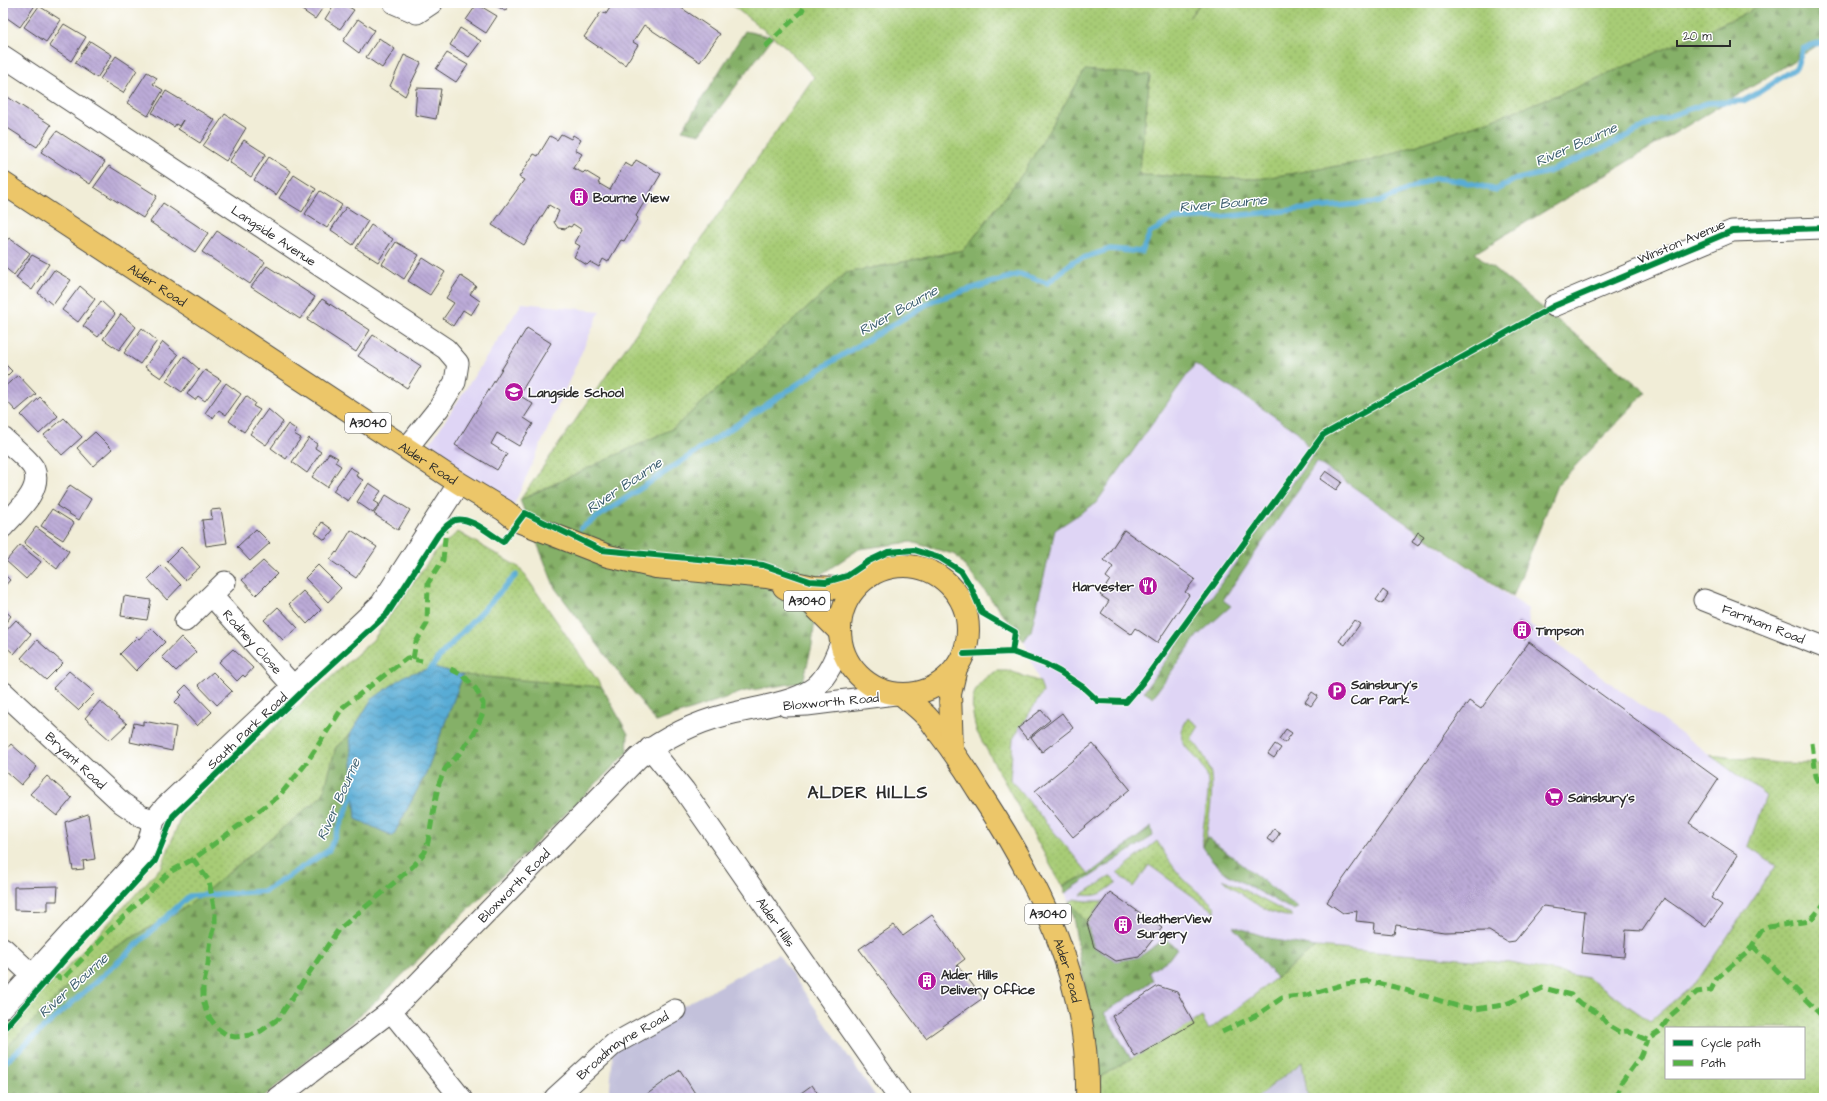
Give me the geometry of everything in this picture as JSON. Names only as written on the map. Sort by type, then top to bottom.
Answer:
[{"type":"main road","name":"Alder Road","points":[[3,183],[459,483],[504,510],[518,521],[608,556],[656,567],[767,578],[814,587],[838,588],[870,576]]},
{"type":"main road","name":"A3040","points":[[910,567],[922,569],[936,575],[952,587],[963,605],[968,624],[964,654],[956,668],[942,682],[929,690],[913,694],[898,694],[874,687],[859,676],[849,663],[841,638],[843,613],[848,600],[856,588],[870,576],[893,568],[910,567]]},
{"type":"main road","name":"Alder Road","points":[[767,578],[812,604],[841,638]]},
{"type":"main road","name":"A3040","points":[[952,750],[950,694],[956,668]]},
{"type":"main road","name":"Alder Road","points":[[898,694],[925,715],[952,750],[1015,850],[1048,913],[1060,942],[1070,975],[1085,1043],[1087,1098]]},
{"type":"street","points":[[394,3],[417,13],[432,3]]},
{"type":"street","name":"Langside Avenue","points":[[3,56],[446,349],[458,363],[455,382],[439,408],[407,448]]},
{"type":"street","name":"Winston Avenue","points":[[1554,306],[1732,231],[1824,228]]},
{"type":"street","points":[[3,438],[34,468],[36,479],[34,489],[26,501],[3,526]]},
{"type":"street","name":"South Park Road","points":[[3,1007],[140,856],[149,840],[154,820],[165,807],[381,604],[459,483]]},
{"type":"street","name":"Rodney Close","points":[[185,621],[218,589],[293,686]]},
{"type":"street","name":"Farnham Road","points":[[1704,600],[1824,647]]},
{"type":"street","name":"Bloxworth Road","points":[[277,1098],[391,1011],[638,758],[650,748],[693,725],[724,715],[767,706],[802,694],[815,686],[824,676],[835,659],[841,638]]},
{"type":"street","name":"Bryant Road","points":[[3,692],[122,803],[141,816],[154,820]]},
{"type":"street","name":"Bloxworth Road","points":[[767,706],[807,705],[898,694]]},
{"type":"street","name":"Alder Hills","points":[[650,748],[684,790],[899,1098]]},
{"type":"street","points":[[3,948],[32,975]]},
{"type":"street","name":"Broadmayne Road","points":[[555,1098],[614,1044],[675,1010]]},
{"type":"street","points":[[391,1011],[461,1098]]},
{"type":"shaded area","name":"Langside School","points":[[522,303],[600,311],[513,507],[423,454]]},
{"type":"shaded area","points":[[1195,364],[1298,432],[1317,462],[1528,609],[1529,624],[1767,796],[1748,846],[1777,865],[1698,980],[1650,1021],[1588,978],[1510,963],[1209,1030],[1202,1017],[1100,1077],[1074,923],[1069,902],[1062,886],[1009,790],[1013,739],[1043,692],[1024,641],[1031,631],[1055,530],[1096,503]]},
{"type":"shaded area","points":[[778,954],[877,1098],[609,1098],[614,1044]]},
{"type":"shaded area","points":[[1302,1061],[1308,1098],[1256,1098]]},
{"type":"green space","points":[[729,3],[1200,3],[1189,18],[1201,3],[1759,3],[1747,13],[1573,89],[1496,118],[1374,160],[1258,179],[1139,175],[1150,75],[1024,172],[964,250],[846,273],[674,428],[520,500],[814,77],[786,47]]},
{"type":"green space","points":[[1759,3],[1824,3],[1824,41],[1768,77],[1475,253],[1646,392],[1557,485],[1513,597],[1317,462],[1223,600],[1231,606],[1197,636],[1153,697],[1144,691],[1313,455],[1298,432],[1195,364],[1096,503],[1055,530],[1031,631],[1024,641],[956,555],[911,542],[859,549],[820,575],[812,645],[803,682],[745,691],[656,722],[555,588],[520,500],[674,428],[846,273],[964,250],[1024,172],[1085,70],[1150,75],[1139,175],[1258,179],[1374,160],[1496,118],[1573,89],[1747,13]]},
{"type":"green space","points":[[745,31],[773,37],[700,134],[682,130]]},
{"type":"green space","points":[[458,532],[520,568],[602,687],[463,675],[434,667],[371,700],[350,735],[336,747],[323,795],[188,906],[96,958],[3,1051],[3,1028],[60,975],[162,866],[182,814],[276,726],[373,640],[436,551]]},
{"type":"green space","points":[[997,671],[1010,671],[1040,682],[1043,692],[1013,739],[1010,779],[1089,874],[1062,886],[977,732],[972,704],[976,689],[988,676]]},
{"type":"green space","points":[[463,675],[602,687],[628,734],[627,753],[375,1002],[262,1098],[3,1098],[3,1051],[96,958],[188,906],[323,795],[336,747],[350,735],[356,819],[393,836],[426,773]]},
{"type":"green space","points":[[1188,718],[1199,726],[1191,739],[1205,757],[1211,777],[1212,787],[1210,809],[1203,847],[1203,829],[1208,782],[1202,765],[1186,748],[1183,742],[1183,728]]},
{"type":"green space","points":[[1710,755],[1778,763],[1824,764],[1824,1098],[1308,1098],[1302,1062],[1256,1098],[1100,1098],[1100,1077],[1202,1017],[1209,1030],[1316,947],[1510,963],[1588,978],[1650,1021],[1698,980],[1776,865],[1748,846],[1766,796]]},
{"type":"green space","points":[[1151,827],[1153,836],[1065,893],[1062,886],[1089,874]]},
{"type":"green space","points":[[1207,837],[1298,908],[1293,910],[1227,874],[1213,862],[1203,847]]},
{"type":"green space","points":[[1157,841],[1184,879],[1215,907],[1215,912],[1149,865],[1133,887],[1117,873]]},
{"type":"green space","points":[[1111,876],[1117,882],[1101,893],[1097,895],[1081,895]]},
{"type":"green space","points":[[1223,879],[1293,916],[1285,916],[1255,904],[1236,891]]},
{"type":"green space","points":[[1075,899],[1085,901],[1103,901],[1087,923],[1069,902]]},
{"type":"green space","points":[[1069,902],[1087,923],[1094,947],[1116,961],[1139,957],[1165,939],[1177,948],[1169,959],[1149,972],[1153,981],[1104,1013],[1131,1059],[1100,1077],[1074,923]]},
{"type":"green space","points":[[1233,926],[1275,940],[1316,947],[1276,978]]},
{"type":"water","points":[[434,667],[463,675],[426,773],[393,836],[356,819],[350,735],[371,700],[406,675]]},
{"type":"building","points":[[4,3],[36,4],[20,27],[3,15]]},
{"type":"building","points":[[302,3],[326,3],[315,19],[299,8]]},
{"type":"building","points":[[335,3],[342,3],[354,10],[340,29],[325,19]]},
{"type":"building","points":[[492,3],[511,3],[505,11]]},
{"type":"building","points":[[613,3],[674,3],[720,34],[700,62],[644,25],[633,42],[638,45],[625,65],[584,37],[601,12],[606,14]]},
{"type":"building","points":[[477,4],[497,16],[486,33],[466,20]]},
{"type":"building","points":[[39,6],[61,20],[46,42],[24,27]]},
{"type":"building","points":[[358,19],[374,30],[359,53],[343,41]]},
{"type":"building","points":[[64,24],[86,37],[71,61],[49,46]]},
{"type":"building","points":[[460,28],[481,41],[469,57],[450,45]]},
{"type":"building","points":[[379,38],[395,49],[382,68],[366,57]]},
{"type":"building","points":[[90,41],[112,55],[97,78],[75,63]]},
{"type":"building","points":[[447,53],[468,65],[456,82],[436,69]]},
{"type":"building","points":[[404,55],[421,63],[405,96],[390,86]]},
{"type":"building","points":[[116,56],[137,70],[123,93],[100,79]]},
{"type":"building","points":[[147,72],[157,78],[153,84],[163,90],[148,116],[127,103]]},
{"type":"building","points":[[417,88],[441,89],[436,119],[415,115]]},
{"type":"building","points":[[166,91],[215,120],[200,143],[178,129],[183,120],[179,126],[176,124],[174,127],[152,113]]},
{"type":"building","points":[[3,94],[51,125],[37,147],[3,125]]},
{"type":"building","points":[[225,114],[246,128],[226,161],[203,146]]},
{"type":"building","points":[[57,131],[105,162],[90,184],[41,152]]},
{"type":"building","name":"Bourne View","points":[[561,134],[571,139],[573,135],[581,140],[575,150],[582,154],[573,168],[583,173],[585,171],[600,180],[598,183],[610,190],[625,163],[632,167],[636,160],[661,174],[636,216],[638,218],[624,241],[621,240],[608,262],[603,259],[599,267],[590,262],[587,265],[574,257],[580,246],[575,243],[582,230],[573,224],[571,227],[568,226],[566,229],[558,228],[554,222],[559,211],[549,205],[524,245],[492,225],[524,180],[519,177],[534,154],[538,156],[550,136],[557,140]]},
{"type":"building","points":[[244,140],[266,154],[251,177],[229,162]]},
{"type":"building","points":[[269,157],[291,171],[276,195],[254,180]]},
{"type":"building","points":[[109,166],[157,196],[143,218],[94,187]]},
{"type":"building","points":[[294,175],[316,189],[302,212],[279,198]]},
{"type":"building","points":[[320,191],[342,205],[327,228],[305,214]]},
{"type":"building","points":[[163,203],[208,233],[195,252],[150,222]]},
{"type":"building","points":[[346,207],[368,221],[353,245],[331,230]]},
{"type":"building","points":[[371,225],[393,239],[378,262],[356,248]]},
{"type":"building","points":[[217,231],[265,262],[250,284],[202,252]]},
{"type":"building","points":[[9,238],[30,253],[14,275],[3,266],[3,246]]},
{"type":"building","points":[[396,242],[419,255],[404,279],[382,264]]},
{"type":"building","points":[[32,255],[49,264],[32,290],[16,278]]},
{"type":"building","points":[[423,258],[445,272],[430,295],[408,281]]},
{"type":"building","points":[[267,266],[315,297],[300,319],[251,287]]},
{"type":"building","points":[[54,270],[71,280],[53,305],[38,293]]},
{"type":"building","points":[[461,276],[476,286],[470,294],[480,301],[471,315],[463,310],[453,326],[443,319],[454,303],[446,298]]},
{"type":"building","points":[[80,286],[95,299],[78,322],[62,310]]},
{"type":"building","points":[[322,299],[370,330],[356,352],[307,320]]},
{"type":"building","points":[[101,301],[115,314],[98,337],[83,326]]},
{"type":"building","points":[[121,314],[136,327],[119,350],[103,339]]},
{"type":"building","points":[[142,328],[157,341],[140,364],[124,353]]},
{"type":"building","name":"Langside School","points":[[527,328],[551,343],[519,395],[533,404],[524,418],[533,424],[519,446],[497,433],[491,444],[507,454],[497,470],[455,445]]},
{"type":"building","points":[[373,335],[421,366],[407,388],[358,356]]},
{"type":"building","points":[[163,342],[178,355],[161,378],[145,367]]},
{"type":"building","points":[[184,356],[199,369],[182,392],[166,381]]},
{"type":"building","points":[[3,362],[12,371],[3,380]]},
{"type":"building","points":[[205,370],[221,380],[205,401],[198,396],[195,400],[187,394]]},
{"type":"building","points":[[18,375],[36,394],[16,411],[3,397],[3,388]]},
{"type":"building","points":[[226,383],[241,394],[226,415],[219,410],[213,418],[205,413]]},
{"type":"building","points":[[246,396],[255,403],[253,406],[260,410],[244,432],[229,421]]},
{"type":"building","points":[[40,397],[58,416],[39,434],[21,415]]},
{"type":"building","points":[[268,409],[283,422],[266,445],[250,434]]},
{"type":"building","points":[[64,418],[82,437],[62,455],[44,435]]},
{"type":"building","points":[[288,424],[297,430],[294,434],[301,438],[286,459],[271,448]]},
{"type":"building","points":[[95,432],[112,449],[93,466],[77,448]]},
{"type":"building","points":[[309,438],[317,444],[315,448],[321,452],[307,473],[292,462]]},
{"type":"building","points":[[329,453],[338,458],[335,462],[341,466],[327,487],[312,477]]},
{"type":"building","points":[[350,467],[358,472],[356,476],[363,480],[348,501],[333,491]]},
{"type":"building","points":[[1326,471],[1342,482],[1336,490],[1320,479]]},
{"type":"building","points":[[369,483],[381,491],[374,501],[379,504],[373,513],[357,502]]},
{"type":"building","points":[[70,485],[91,499],[79,520],[57,506]]},
{"type":"building","points":[[386,495],[410,510],[398,530],[374,514]]},
{"type":"building","points":[[52,509],[74,523],[63,540],[41,526]]},
{"type":"building","points":[[221,509],[227,543],[206,546],[202,520],[212,519],[211,510]]},
{"type":"building","points":[[322,522],[333,530],[325,540],[315,533]]},
{"type":"building","points":[[36,527],[69,551],[57,569],[24,543]]},
{"type":"building","points":[[256,529],[270,543],[250,561],[237,547]]},
{"type":"building","points":[[351,530],[377,547],[356,578],[330,560],[336,552],[337,553]]},
{"type":"building","name":"Harvester","points":[[1124,530],[1195,579],[1185,592],[1189,595],[1157,643],[1135,628],[1131,634],[1101,613],[1109,601],[1100,595],[1110,580],[1106,577],[1113,567],[1104,560]]},
{"type":"building","points":[[1418,532],[1424,536],[1418,546],[1412,542]]},
{"type":"building","points":[[20,545],[41,562],[26,579],[6,561]]},
{"type":"building","points":[[181,547],[200,567],[185,580],[167,561]]},
{"type":"building","points":[[263,561],[277,574],[256,595],[242,580]]},
{"type":"building","points":[[162,565],[181,585],[167,600],[148,579]]},
{"type":"building","points":[[318,565],[341,588],[328,602],[305,578]]},
{"type":"building","points":[[3,573],[10,580],[3,588]]},
{"type":"building","points":[[1383,590],[1388,594],[1382,604],[1376,600]]},
{"type":"building","points":[[303,591],[321,610],[307,624],[289,604]]},
{"type":"building","points":[[124,596],[151,600],[147,620],[121,616]]},
{"type":"building","points":[[278,607],[298,628],[283,640],[264,620]]},
{"type":"building","points":[[3,609],[11,616],[3,626]]},
{"type":"building","points":[[16,620],[31,634],[14,654],[3,644],[3,634]]},
{"type":"building","points":[[1354,620],[1360,624],[1345,645],[1339,641]]},
{"type":"building","name":"Timpson","points":[[1519,621],[1532,629],[1525,640],[1512,631]]},
{"type":"building","points":[[151,628],[165,642],[136,671],[120,654],[137,637],[139,639]]},
{"type":"building","points":[[181,637],[196,652],[176,671],[162,657]]},
{"type":"building","points":[[37,640],[63,663],[46,680],[21,658]]},
{"type":"building","name":"Sainsbury's","points":[[1529,642],[1718,779],[1689,823],[1738,855],[1711,898],[1722,905],[1706,927],[1664,898],[1642,931],[1626,930],[1624,957],[1581,953],[1585,911],[1543,906],[1514,941],[1507,942],[1489,931],[1444,932],[1396,925],[1394,934],[1374,932],[1375,923],[1356,921],[1357,911],[1343,913],[1327,902],[1469,701],[1481,709]]},
{"type":"building","points":[[233,649],[253,668],[245,677],[243,675],[237,681],[219,662]]},
{"type":"building","points":[[69,671],[95,693],[78,710],[53,688]]},
{"type":"building","points":[[213,672],[232,691],[217,705],[198,685]]},
{"type":"building","points":[[186,685],[212,712],[197,726],[175,702],[182,695],[179,692]]},
{"type":"building","points":[[1312,692],[1318,696],[1311,706],[1305,702]]},
{"type":"building","points":[[100,701],[127,724],[110,740],[85,718]]},
{"type":"building","points":[[1041,710],[1050,720],[1027,739],[1018,728]]},
{"type":"building","points":[[1062,713],[1073,728],[1042,752],[1031,737]]},
{"type":"building","points":[[143,721],[176,727],[172,751],[130,742],[134,723],[143,725]]},
{"type":"building","points":[[1286,729],[1292,733],[1285,743],[1279,739]]},
{"type":"building","points":[[11,744],[37,767],[21,785],[3,769],[3,753]]},
{"type":"building","points":[[1093,744],[1130,789],[1073,837],[1035,791]]},
{"type":"building","points":[[1275,744],[1281,748],[1274,758],[1268,754]]},
{"type":"building","points":[[47,776],[72,798],[57,816],[30,794]]},
{"type":"building","points":[[88,814],[95,859],[83,861],[84,869],[73,870],[65,822]]},
{"type":"building","points":[[1274,829],[1280,833],[1273,843],[1267,839]]},
{"type":"building","points":[[58,886],[57,901],[48,901],[48,911],[14,910],[14,887]]},
{"type":"building","name":"HeatherView Surgery","points":[[1110,892],[1162,928],[1139,957],[1116,961],[1094,947],[1087,923]]},
{"type":"building","name":"Alder Hills Delivery Office","points":[[932,915],[965,959],[957,965],[983,998],[926,1038],[859,949],[894,925],[903,936]]},
{"type":"building","points":[[1158,986],[1177,992],[1194,1023],[1135,1057],[1112,1016]]},
{"type":"building","points":[[680,1070],[698,1098],[642,1098]]},
{"type":"building","points":[[812,1085],[821,1098],[794,1098]]},
{"type":"waterway","name":"River Bourne","points":[[581,528],[831,362],[934,300],[1020,274],[1047,283],[1074,261],[1110,249],[1142,252],[1150,233],[1173,219],[1220,217],[1379,202],[1435,178],[1461,181],[1496,190],[1514,180],[1548,172],[1612,144],[1653,122],[1707,103],[1743,101],[1796,68],[1803,49],[1811,45],[1824,42]]},
{"type":"waterway","name":"River Bourne","points":[[427,673],[440,656],[516,575]]},
{"type":"waterway","name":"River Bourne","points":[[3,1064],[127,954],[189,896],[265,891],[329,850],[357,786]]},
{"type":"marked path","points":[[765,47],[802,11],[806,3]]},
{"type":"marked path","points":[[413,659],[416,642],[427,624],[428,583],[443,560],[446,528]]},
{"type":"marked path","points":[[52,975],[63,979],[113,927],[170,872],[195,858],[279,796],[305,765],[343,707],[407,658],[422,661]]},
{"type":"marked path","points":[[193,859],[209,881],[215,913],[215,927],[211,938],[208,964],[203,987],[203,999],[207,1014],[217,1028],[227,1035],[235,1037],[251,1035],[261,1031],[278,1019],[338,930],[414,865],[425,852],[438,786],[445,769],[459,754],[474,733],[483,713],[483,703],[476,689],[463,675],[446,667]]},
{"type":"marked path","points":[[1812,743],[1816,776],[1824,791]]},
{"type":"marked path","points":[[1222,1032],[1257,1015],[1282,998],[1307,995],[1345,984],[1368,981],[1399,988],[1457,1006],[1475,1009],[1504,1005],[1543,988],[1571,995],[1581,1004],[1598,1013],[1609,1026],[1619,1032],[1627,1031],[1647,1040],[1659,1032],[1670,1016],[1697,992],[1711,990],[1717,978],[1748,952],[1762,930],[1769,927],[1810,921],[1824,904]]},
{"type":"marked path","points":[[1752,945],[1824,1018]]},
{"type":"marked path","points":[[1616,1098],[1621,1083],[1640,1057],[1647,1040]]},
{"type":"cycle path","points":[[964,654],[1012,652],[1045,664],[1060,672],[1083,687],[1098,701],[1126,702],[1142,683],[1323,435],[1554,306],[1732,231],[1824,228]]},
{"type":"cycle path","points":[[3,1030],[73,950],[155,861],[173,816],[303,691],[387,614],[438,535],[448,524],[455,520],[474,523],[503,542],[525,513],[601,550],[763,565],[810,581],[826,582],[847,576],[869,561],[888,552],[914,550],[940,558],[961,571],[971,587],[982,613],[1015,632],[1012,652]]},
{"type":"place","name":"Bourne View","points":[[579,197]]},
{"type":"place","name":"Langside School","points":[[514,392]]},
{"type":"place","name":"Harvester","points":[[1148,586]]},
{"type":"place","name":"Timpson","points":[[1522,630]]},
{"type":"place","name":"Sainsbury's Car Park","points":[[1337,691]]},
{"type":"place","name":"Sainsbury's","points":[[1554,797]]},
{"type":"place","name":"HeatherView Surgery","points":[[1123,925]]},
{"type":"place","name":"Alder Hills Delivery Office","points":[[927,981]]},
{"type":"district","name":"ALDER HILLS","points":[[868,792]]}]
